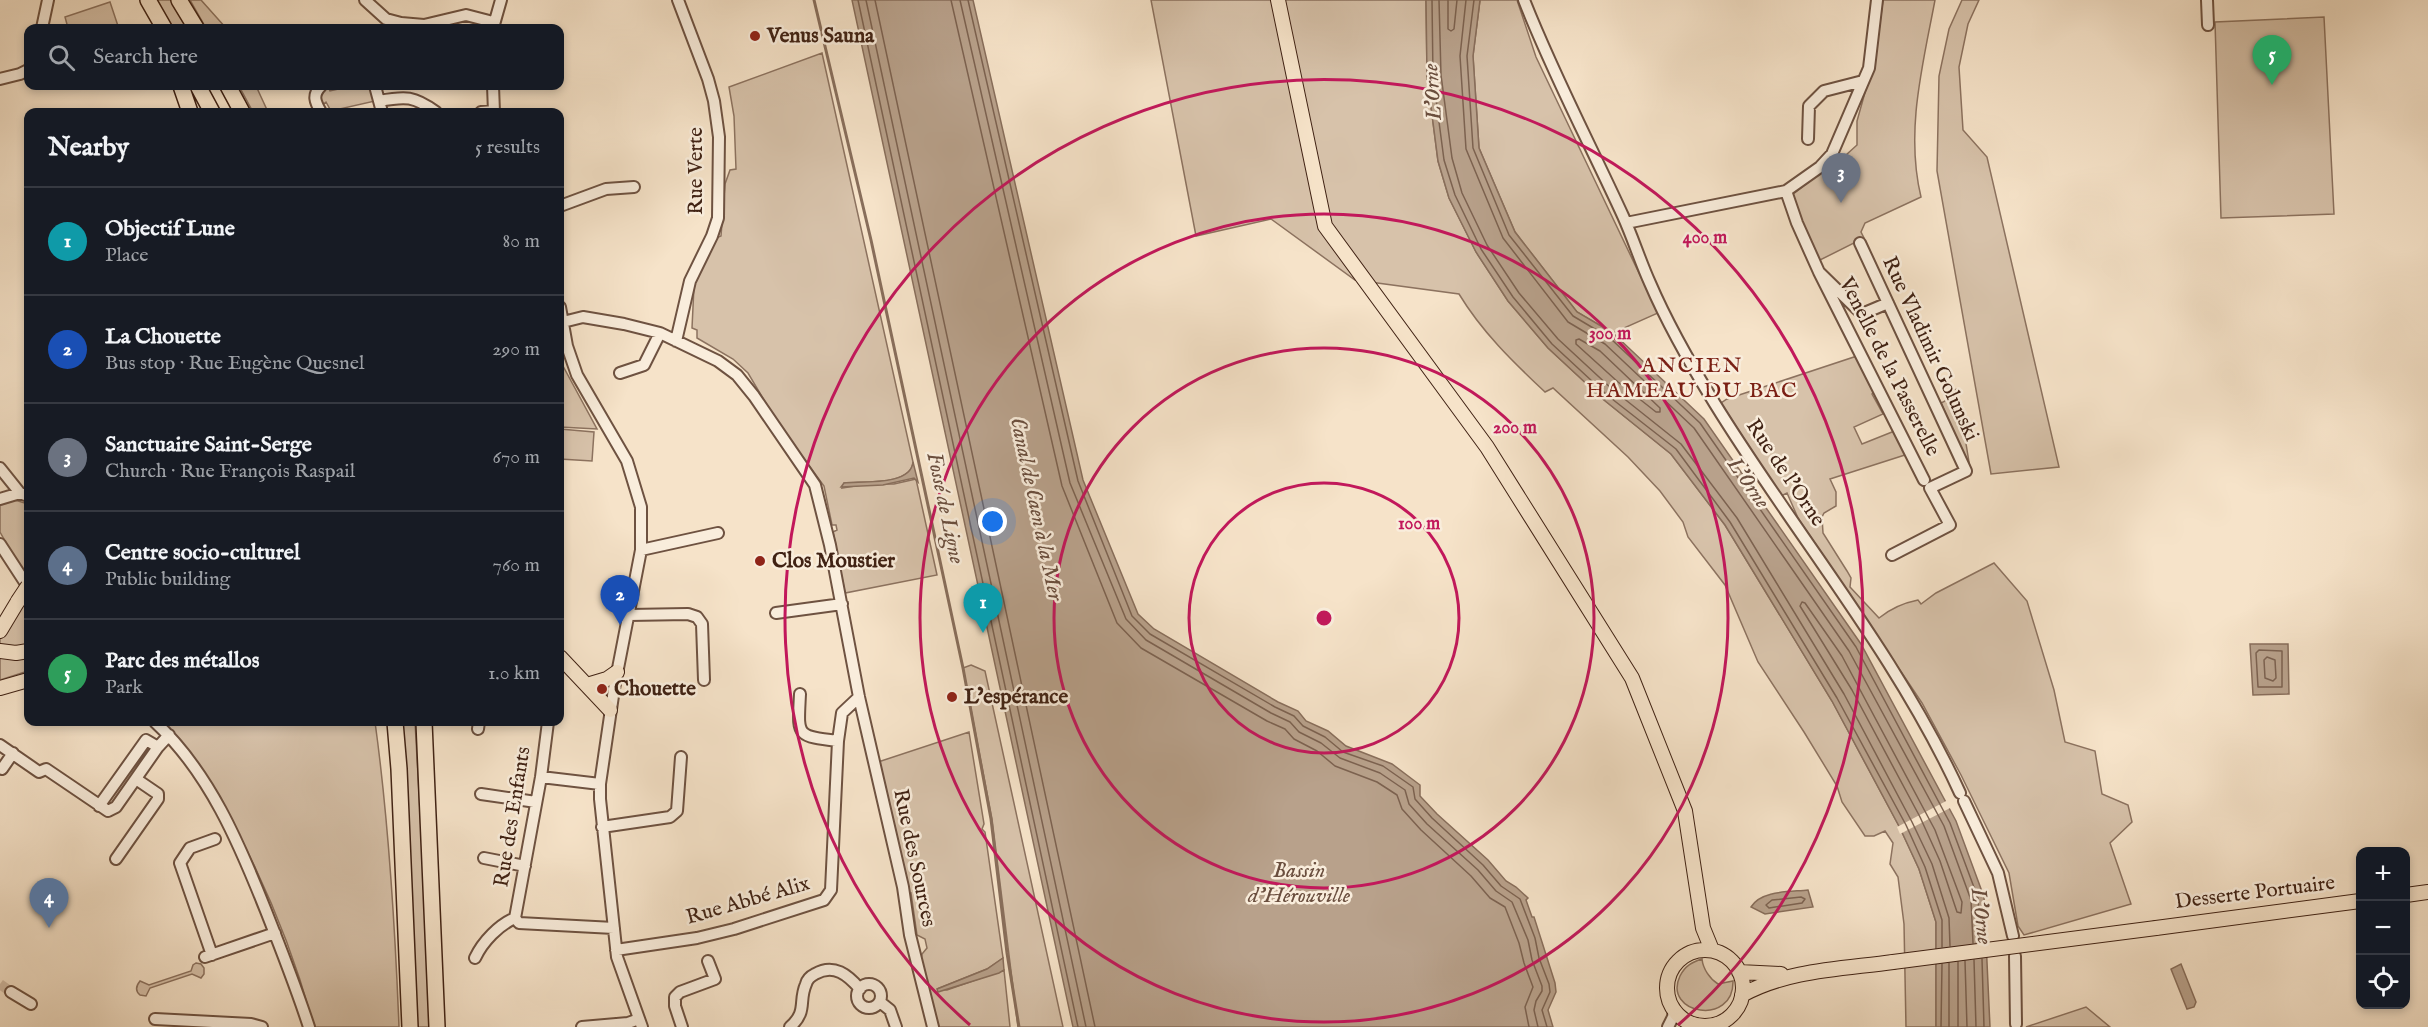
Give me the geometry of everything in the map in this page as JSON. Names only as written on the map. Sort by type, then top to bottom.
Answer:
[{"type":"highway","points":[[148,0],[161,24]]},
{"type":"highway","points":[[179,0],[194,24]]},
{"type":"highway","points":[[182,90],[189,108]]},
{"type":"highway","points":[[200,90],[210,108]]},
{"type":"highway","points":[[230,90],[240,108]]},
{"type":"highway","points":[[389,726],[396,740]]},
{"type":"highway","points":[[395,726],[410,1027]]},
{"type":"highway","points":[[424,726],[438,1027]]},
{"type":"main road","points":[[1278,0],[1325,226],[1487,447],[1632,678],[1685,811],[1703,927],[1712,950]]},
{"type":"main road","points":[[0,631],[24,593]]},
{"type":"main road","points":[[0,651],[24,652]]},
{"type":"main road","points":[[564,661],[610,710]]},
{"type":"main road","points":[[588,685],[607,679],[617,672]]},
{"type":"main road","points":[[0,688],[24,683]]},
{"type":"main road","points":[[2410,894],[2428,892]]},
{"type":"main road","name":"Desserte Portuaire","points":[[1804,974],[2356,902]]},
{"type":"main road","points":[[1693,952],[1703,927]]},
{"type":"main road","points":[[1712,950],[1728,957],[1739,972],[1743,983],[1740,1003],[1729,1017],[1713,1024],[1693,1026],[1674,1008],[1668,993],[1668,979],[1677,962],[1693,952],[1712,950]]},
{"type":"main road","points":[[1739,972],[1804,974]]},
{"type":"main road","points":[[1742,995],[1761,984],[1804,974]]},
{"type":"street","points":[[43,24],[48,0]]},
{"type":"street","points":[[364,0],[386,19],[409,24]]},
{"type":"street","points":[[493,24],[501,0]]},
{"type":"street","name":"Rue Verte","points":[[676,341],[690,281],[712,236],[718,218],[719,147],[714,101],[678,0]]},
{"type":"street","name":"Rue de l'Orne","points":[[1524,0],[1546,55],[1626,223],[1650,284],[1699,377],[1901,686],[1962,797],[1998,873],[2013,936]]},
{"type":"street","points":[[1626,223],[1786,191],[1820,167],[1832,154],[1869,68],[1877,0]]},
{"type":"street","points":[[2207,0],[2208,25]]},
{"type":"street","points":[[431,24],[466,15],[490,24]]},
{"type":"street","points":[[0,79],[24,72]]},
{"type":"street","points":[[1808,139],[1809,106],[1824,91],[1863,81]]},
{"type":"street","points":[[317,90],[315,98],[319,108]]},
{"type":"street","points":[[376,90],[380,107],[396,98],[414,98],[430,108]]},
{"type":"street","points":[[493,90],[494,108]]},
{"type":"street","points":[[564,205],[606,189],[634,187]]},
{"type":"street","name":"Venelle de la Passerelle","points":[[1786,191],[1797,223],[1819,272],[1924,480]]},
{"type":"street","name":"Rue Vladimir Golunski","points":[[1860,243],[1966,471],[1930,488],[1950,525],[1892,555]]},
{"type":"street","name":"Venelle de la Passerelle","points":[[1819,272],[1862,314],[1887,303]]},
{"type":"street","name":"Rue des Sources","points":[[564,321],[593,318],[660,333],[708,355],[737,375],[812,479],[818,491],[859,697],[903,887],[910,936],[933,1027]]},
{"type":"street","points":[[564,327],[567,346],[577,375],[627,461],[640,507],[641,550],[610,710],[600,784],[602,827],[617,954],[640,1023],[582,1027]]},
{"type":"street","points":[[621,373],[644,365],[660,333]]},
{"type":"street","points":[[0,468],[24,494]]},
{"type":"street","points":[[0,499],[24,494]]},
{"type":"street","points":[[641,550],[718,533]]},
{"type":"street","points":[[0,544],[24,581]]},
{"type":"street","points":[[776,612],[842,604]]},
{"type":"street","points":[[629,615],[688,614],[697,617],[702,624],[704,680]]},
{"type":"street","points":[[800,694],[799,725],[804,734],[808,738],[838,741]]},
{"type":"street","name":"Rue Abbé Alix","points":[[617,954],[724,931],[824,900],[831,890],[838,741],[842,713],[859,697]]},
{"type":"street","points":[[159,726],[191,762],[222,814],[244,858],[296,987],[309,1027]]},
{"type":"street","name":"Rue des Enfants","points":[[515,918],[547,726]]},
{"type":"street","points":[[0,745],[39,772],[46,769],[108,811],[114,809],[169,735]]},
{"type":"street","points":[[99,806],[146,740],[158,747]]},
{"type":"street","points":[[2,769],[13,753]]},
{"type":"street","points":[[602,827],[670,818],[677,811],[681,757]]},
{"type":"street","points":[[540,777],[600,784]]},
{"type":"street","points":[[116,859],[158,799],[158,794],[136,779]]},
{"type":"street","points":[[481,794],[536,802]]},
{"type":"street","points":[[215,839],[190,848],[180,863],[208,956],[275,933]]},
{"type":"street","points":[[484,858],[525,866]]},
{"type":"street","points":[[475,958],[479,949],[503,923],[515,918],[519,923],[614,928]]},
{"type":"street","points":[[2015,956],[2016,1024]]},
{"type":"street","points":[[682,1027],[675,1005],[675,997],[680,992],[715,979],[708,961]]},
{"type":"street","points":[[790,1027],[803,1011],[805,985],[818,972],[828,969],[836,970],[848,976],[860,989]]},
{"type":"street","points":[[866,985],[874,985],[881,994],[880,1002],[874,1008],[862,1007],[858,1000],[860,989],[866,985]]},
{"type":"street","points":[[10,992],[31,1004]]},
{"type":"street","points":[[880,1002],[890,1010],[896,1027]]},
{"type":"street","points":[[1668,1027],[1674,1008]]},
{"type":"street","points":[[155,1019],[203,1025],[250,1024],[262,1027]]},
{"type":"shaded area","points":[[155,0],[173,0],[187,24],[169,24]]},
{"type":"shaded area","points":[[190,0],[201,0],[222,24],[204,24]]},
{"type":"shaded area","points":[[1151,0],[1426,0],[1427,76],[1438,161],[1449,198],[1476,252],[1508,301],[1548,348],[1604,400],[1671,454],[1725,525],[1832,701],[1900,828],[1919,869],[1936,922],[1936,1027],[1906,1027],[1904,924],[1898,877],[1890,864],[1893,843],[1885,831],[1874,836],[1865,836],[1842,802],[1837,786],[1758,662],[1725,585],[1688,537],[1683,522],[1660,491],[1628,457],[1553,388],[1545,392],[1521,369],[1488,334],[1459,294],[1355,280],[1271,219],[1196,236]]},
{"type":"shaded area","points":[[1480,0],[1517,0],[1536,57],[1658,313],[1613,333],[1577,312],[1515,232],[1479,148],[1473,56]]},
{"type":"shaded area","points":[[1883,0],[1935,0],[1921,73],[1915,123],[1917,172],[1921,197],[1865,223],[1861,232],[1864,238],[1818,261],[1800,222],[1792,195],[1822,171],[1829,179],[1838,175],[1837,172],[1846,155],[1857,145],[1857,121],[1876,53]]},
{"type":"shaded area","points":[[1962,0],[1979,0],[1968,24],[1959,67],[1963,130],[1987,157],[2059,467],[1991,474],[1937,171],[1939,76],[1949,29]]},
{"type":"shaded area","points":[[110,2],[117,24],[67,24],[65,17]]},
{"type":"shaded area","points":[[2324,17],[2334,214],[2221,218],[2215,22]]},
{"type":"shaded area","points":[[822,53],[913,462],[910,470],[895,479],[844,483],[842,488],[868,484],[894,484],[916,479],[937,575],[845,593],[833,532],[837,530],[836,525],[832,525],[824,486],[777,422],[748,373],[733,359],[697,338],[697,330],[692,328],[694,286],[716,238],[721,236],[725,184],[730,170],[736,169],[734,116],[729,87]]},
{"type":"shaded area","points":[[241,90],[258,90],[266,108],[251,108]]},
{"type":"shaded area","points":[[323,90],[371,90],[375,101],[344,108],[329,108],[326,102],[322,105],[320,93]]},
{"type":"shaded area","points":[[1857,356],[1876,391],[1872,394],[1883,414],[1854,427],[1862,444],[1897,430],[1908,454],[1830,479],[1836,492],[1836,506],[1824,513],[1822,517],[1823,533],[1851,578],[1850,587],[1879,618],[1907,603],[1918,600],[1921,604],[1936,593],[1994,563],[2027,601],[2054,690],[2065,742],[2095,751],[2102,794],[2128,805],[2132,822],[2110,843],[2131,904],[2024,935],[2018,926],[2009,873],[1961,775],[1922,703],[1798,518],[1787,493],[1781,496],[1721,403],[1727,399]]},
{"type":"shaded area","points":[[564,368],[597,429],[564,427]]},
{"type":"shaded area","points":[[1957,389],[1970,468],[1941,403],[1947,400],[1944,394]]},
{"type":"shaded area","points":[[564,429],[594,432],[592,461],[564,459]]},
{"type":"shaded area","points":[[8,500],[24,503],[23,573],[0,532],[0,504]]},
{"type":"shaded area","points":[[24,602],[24,647],[0,646],[0,636]]},
{"type":"shaded area","points":[[0,655],[24,655],[24,672],[0,680]]},
{"type":"shaded area","points":[[971,665],[985,671],[1063,1027],[1018,1027],[992,819],[963,668]]},
{"type":"shaded area","points":[[164,726],[375,726],[391,874],[399,1027],[314,1027],[289,949],[254,865],[211,786],[187,752]]},
{"type":"shaded area","points":[[400,726],[415,726],[432,1027],[416,1027]]},
{"type":"shaded area","points":[[969,732],[1003,958],[987,969],[937,989],[947,990],[1004,970],[1010,1027],[938,1027],[921,959],[927,948],[925,939],[917,935],[911,893],[908,894],[878,762]]},
{"type":"shaded area","points":[[1702,959],[1707,973],[1718,984],[1733,981],[1730,996],[1723,1005],[1712,1010],[1700,1010],[1689,1006],[1681,999],[1677,989],[1684,970],[1692,963]]},
{"type":"shaded area","points":[[196,963],[201,964],[204,968],[201,978],[192,974],[150,988],[146,996],[137,992],[140,981],[149,985],[191,971]]},
{"type":"shaded area","points":[[2086,1007],[2110,1027],[2026,1027]]},
{"type":"water","points":[[852,0],[973,0],[1083,480],[1138,614],[1154,629],[1278,702],[1298,711],[1306,721],[1328,731],[1346,746],[1392,764],[1420,785],[1420,796],[1437,814],[1488,860],[1506,881],[1528,898],[1526,900],[1532,917],[1534,917],[1555,983],[1556,992],[1548,1010],[1553,1027],[1073,1027]]},
{"type":"water","name":"L'Orne","points":[[1426,0],[1480,0],[1473,56],[1479,148],[1515,232],[1577,312],[1613,333],[1704,419],[1861,644],[1956,821],[1984,897],[1990,1027],[1936,1027],[1936,922],[1919,869],[1900,828],[1832,701],[1725,525],[1671,454],[1604,400],[1548,348],[1508,301],[1476,252],[1449,198],[1438,161],[1427,76]]},
{"type":"water","points":[[913,462],[918,482],[914,478],[883,485],[841,487],[844,483],[895,479],[910,470]]},
{"type":"water","points":[[2250,644],[2288,644],[2289,694],[2253,695]]},
{"type":"water","points":[[1808,890],[1813,907],[1765,914],[1751,907],[1762,897]]},
{"type":"water","points":[[1003,958],[1004,970],[999,973],[938,992],[937,989],[987,969]]},
{"type":"water","points":[[2181,964],[2196,1002],[2194,1007],[2187,1009],[2171,969]]},
{"type":"pier","points":[[1948,800],[1952,807],[1900,834],[1897,827]]},
{"type":"waterway","name":"Fossé de Ligne","points":[[814,0],[871,240],[963,668],[991,819],[1007,953],[1019,1027]]},
{"type":"tunnel","points":[[0,984],[11,992]]},
{"type":"place","name":"Venus Sauna","points":[[755,36]]},
{"type":"place","name":"Parc des métallos","points":[[2272,85]]},
{"type":"place","name":"Sanctuaire Saint-Serge","points":[[1841,203]]},
{"type":"place","name":"Clos Moustier","points":[[760,561]]},
{"type":"place","name":"La Chouette","points":[[620,625]]},
{"type":"place","name":"Objectif Lune","points":[[983,633]]},
{"type":"place","name":"Chouette","points":[[602,689]]},
{"type":"place","name":"L’espérance","points":[[952,697]]},
{"type":"place","name":"Centre socio-culturel","points":[[49,928]]},
{"type":"district","name":"ANCIEN HAMEAU DU BAC","points":[[1692,378]]},
{"type":"water label","name":"Canal de Caen à la Mer","points":[[1036,509]]},
{"type":"water label","name":"Bassin d'Hérouville","points":[[1299,884]]}]
